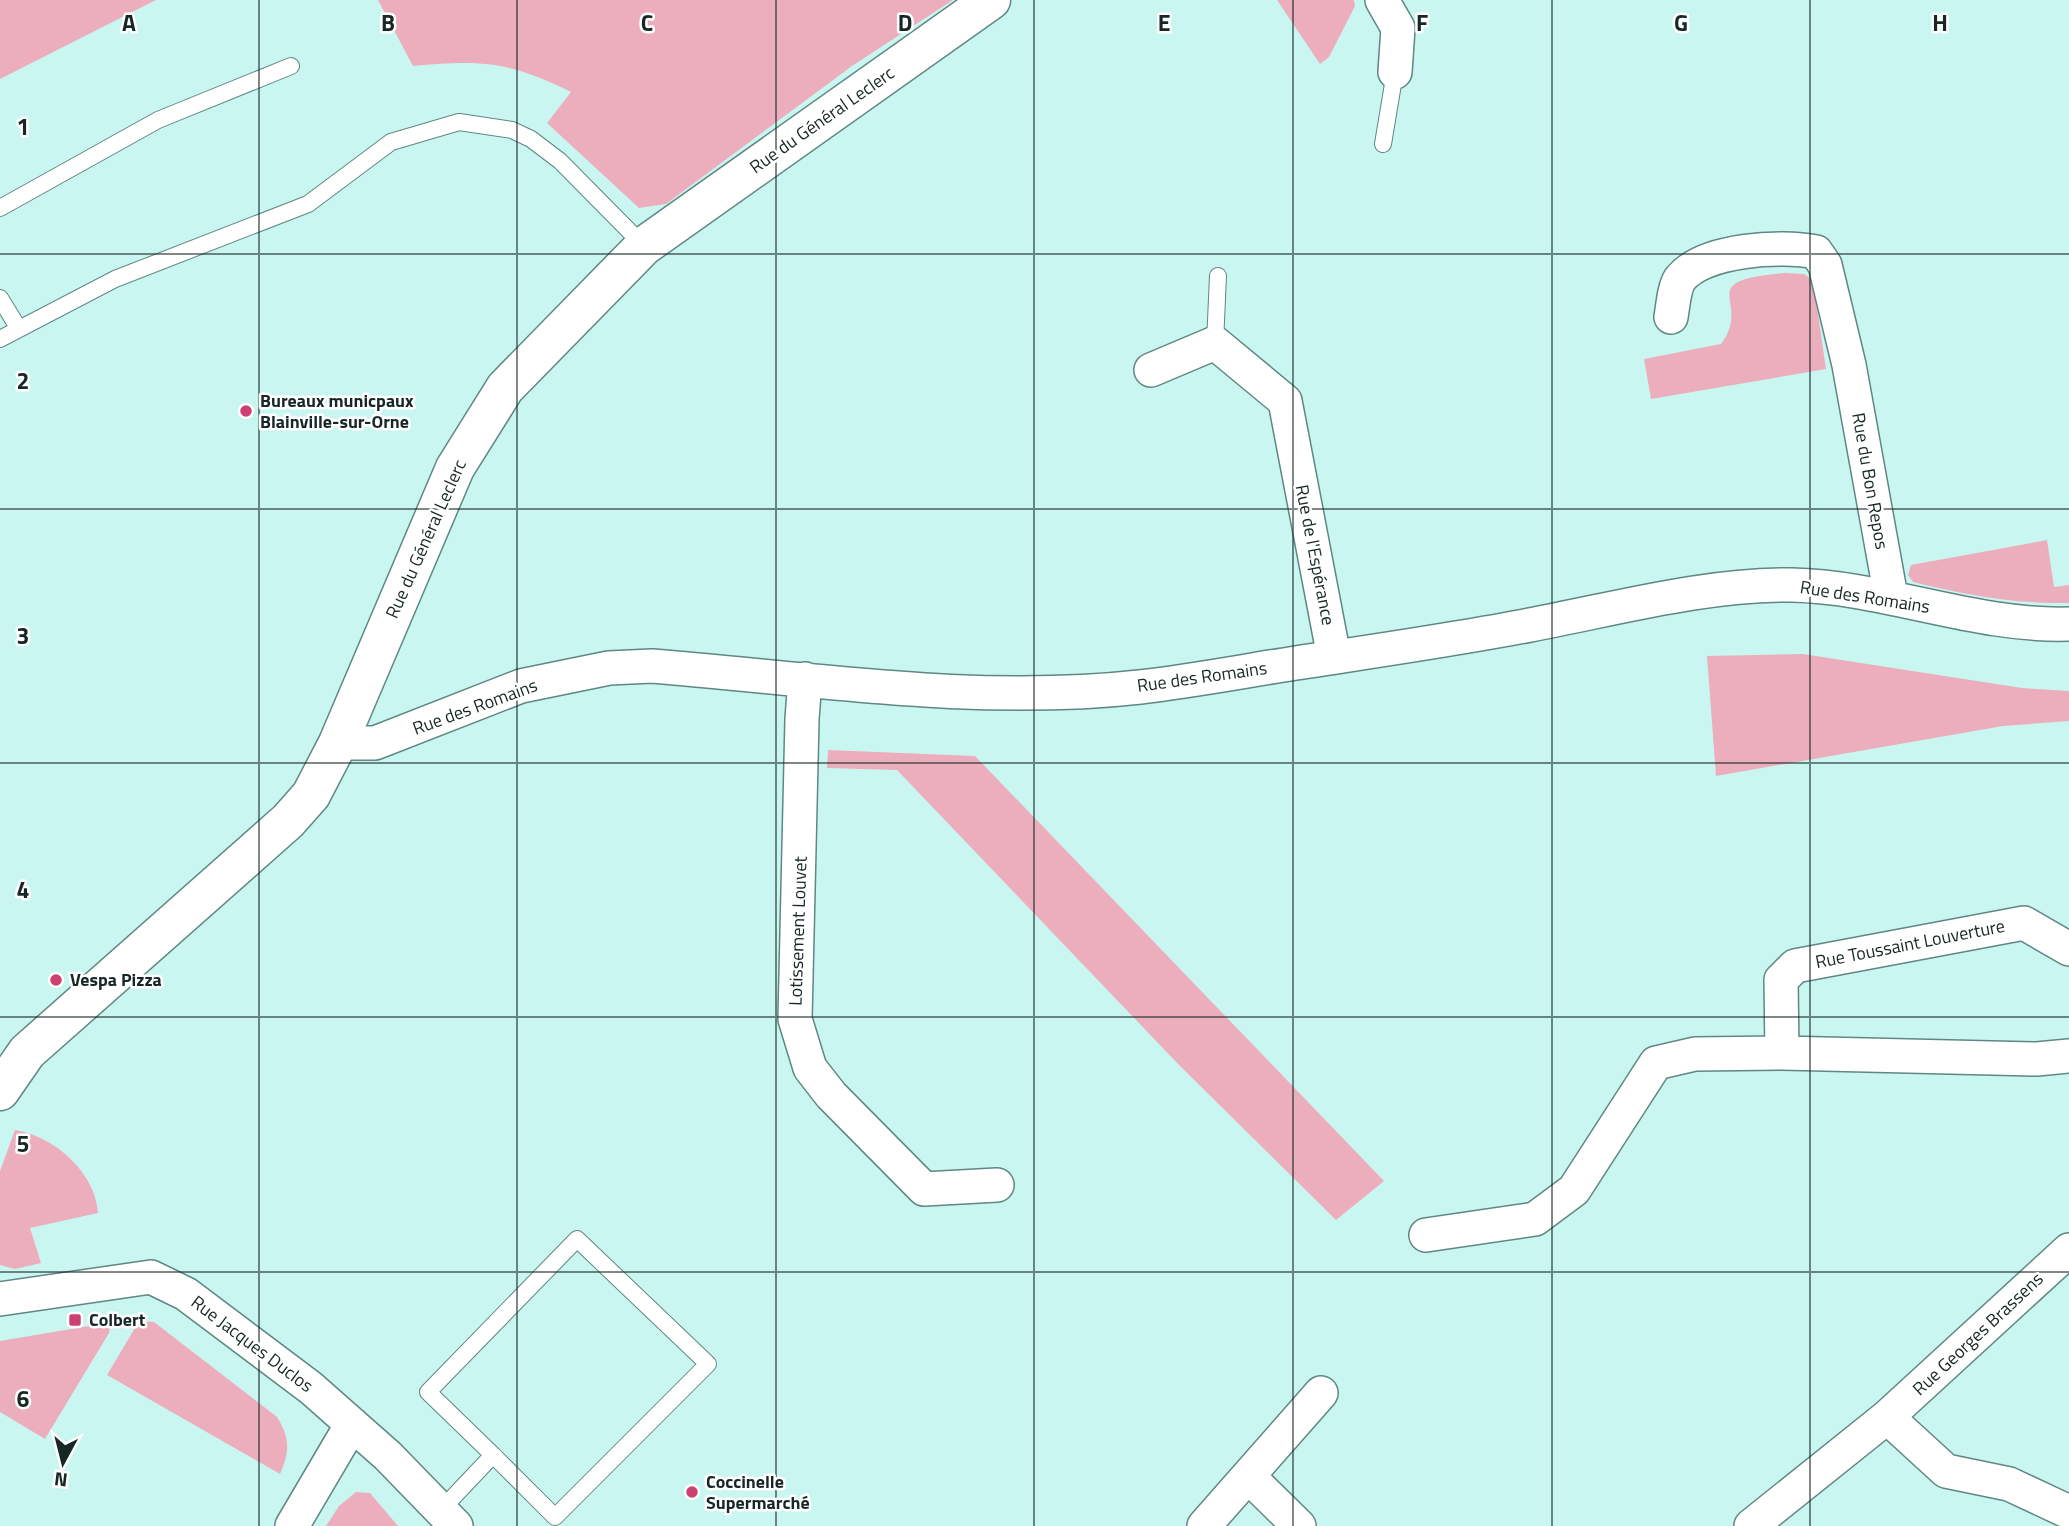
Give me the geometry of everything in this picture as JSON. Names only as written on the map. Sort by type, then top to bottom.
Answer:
[{"type":"street","name":"Rue du Général Leclerc","points":[[0,1091],[27,1052],[288,821],[311,795],[338,743],[455,468],[505,388],[644,246],[991,0]]},
{"type":"street","points":[[1382,0],[1398,28],[1395,72]]},
{"type":"street","name":"Rue du Bon Repos","points":[[1671,317],[1679,281],[1704,260],[1790,246],[1816,252],[1825,265],[1849,365],[1891,597]]},
{"type":"street","points":[[1151,370],[1215,343]]},
{"type":"street","name":"Rue de l'Espérance","points":[[1215,343],[1285,401],[1334,657]]},
{"type":"street","name":"Rue des Romains","points":[[338,743],[375,743],[521,686],[609,668],[652,666],[977,692],[1088,691],[1140,687],[1334,657],[1725,590],[1793,585],[1891,597],[1965,615],[2041,625],[2069,624]]},
{"type":"street","name":"Lotissement Louvet","points":[[805,679],[796,1019],[810,1068],[831,1095],[924,1189],[997,1185]]},
{"type":"street","name":"Rue Toussaint Louverture","points":[[1782,1053],[1781,980],[1795,966],[2024,923],[2069,949]]},
{"type":"street","points":[[1426,1235],[1535,1219],[1574,1190],[1656,1063],[1695,1054],[1782,1053],[2037,1059],[2069,1056]]},
{"type":"street","name":"Rue Georges Brassens","points":[[1751,1526],[1887,1417],[2069,1250]]},
{"type":"street","name":"Rue Jacques Duclos","points":[[0,1299],[151,1278],[196,1301],[311,1388],[449,1518]]},
{"type":"street","points":[[1204,1526],[1321,1393]]},
{"type":"street","points":[[1887,1417],[1946,1471],[2009,1484],[2069,1512]]},
{"type":"street","points":[[292,1526],[352,1424]]},
{"type":"street","points":[[1248,1476],[1299,1526]]},
{"type":"lane","points":[[0,208],[158,120],[291,66]]},
{"type":"lane","points":[[1383,144],[1395,72]]},
{"type":"lane","points":[[0,339],[115,279],[308,204],[391,142],[459,122],[512,130],[531,139],[561,161],[644,246]]},
{"type":"lane","points":[[1215,343],[1218,276]]},
{"type":"lane","points":[[0,298],[19,329]]},
{"type":"lane","points":[[577,1239],[708,1364],[555,1521],[493,1455],[428,1392],[577,1239]]},
{"type":"lane","points":[[449,1518],[493,1455]]},
{"type":"shaded area","points":[[0,0],[156,0],[0,79]]},
{"type":"shaded area","points":[[378,0],[953,0],[852,66],[666,204],[639,208],[547,123],[571,92],[529,74],[494,65],[458,63],[413,66]]},
{"type":"shaded area","points":[[1277,0],[1354,0],[1355,6],[1329,57],[1320,64]]},
{"type":"shaded area","points":[[1785,273],[1804,274],[1813,280],[1826,369],[1651,399],[1644,359],[1721,344],[1729,329],[1731,287],[1739,281]]},
{"type":"shaded area","points":[[2047,540],[2054,587],[2069,585],[2069,603],[2029,602],[1971,595],[1913,582],[1908,575],[1911,565]]},
{"type":"shaded area","points":[[1803,654],[2022,688],[2069,691],[2069,721],[2003,726],[1716,776],[1707,656]]},
{"type":"shaded area","points":[[828,750],[975,756],[1384,1181],[1336,1220],[1180,1066],[897,770],[827,768]]},
{"type":"shaded area","points":[[15,1130],[44,1140],[70,1159],[90,1184],[98,1213],[30,1228],[41,1263],[15,1269],[0,1265],[0,1171]]},
{"type":"shaded area","points":[[139,1321],[154,1322],[277,1417],[287,1445],[280,1474],[107,1375]]},
{"type":"shaded area","points":[[107,1323],[110,1327],[109,1333],[45,1439],[0,1412],[0,1341]]},
{"type":"shaded area","points":[[356,1492],[370,1493],[398,1526],[326,1526],[339,1506]]},
{"type":"place","name":"Bureaux municpaux Blainville-sur-Orne","points":[[246,411]]},
{"type":"place","name":"Vespa Pizza","points":[[56,980]]},
{"type":"place","name":"Colbert","points":[[75,1320]]},
{"type":"place","name":"Coccinelle Supermarché","points":[[692,1492]]}]
